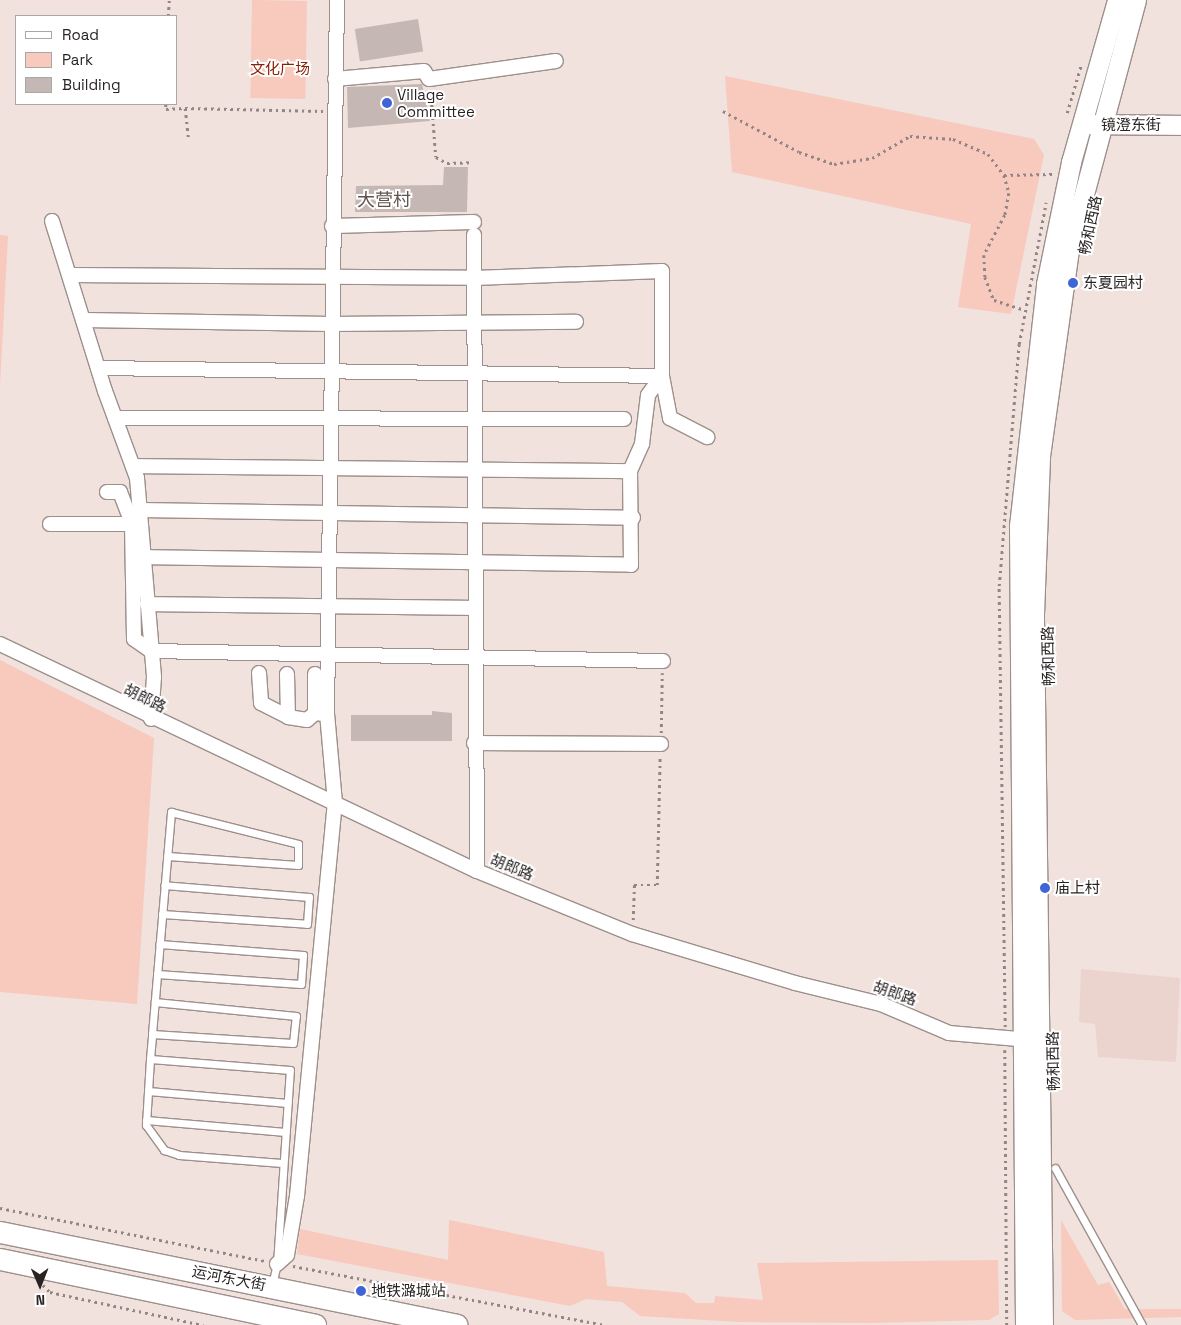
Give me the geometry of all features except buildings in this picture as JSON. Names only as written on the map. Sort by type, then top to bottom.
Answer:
[{"type":"main road","name":"畅和西路","points":[[1025,1325],[1031,1040],[1034,614],[1040,456],[1069,250],[1090,124],[1117,0]]},
{"type":"main road","name":"畅和西路","points":[[1090,124],[1136,0]]},
{"type":"main road","name":"镜澄东街","points":[[1090,124],[1181,125]]},
{"type":"main road","name":"畅和西路","points":[[1031,1040],[1043,1325]]},
{"type":"main road","name":"运河东大街","points":[[0,1232],[457,1325]]},
{"type":"main road","name":"运河东大街","points":[[0,1259],[315,1325]]},
{"type":"street","points":[[321,714],[328,657],[332,226],[337,0]]},
{"type":"street","points":[[335,79],[424,71],[429,79],[556,61]]},
{"type":"street","points":[[52,220],[98,368],[132,466],[140,510],[148,604],[155,702],[151,719]]},
{"type":"street","points":[[332,226],[474,229],[474,743],[477,871]]},
{"type":"street","points":[[70,275],[332,275],[474,278],[662,271],[662,376],[670,418],[707,437]]},
{"type":"street","points":[[84,320],[331,324],[474,320],[576,322]]},
{"type":"street","points":[[98,368],[474,371],[662,376]]},
{"type":"street","points":[[144,557],[631,565],[633,518],[630,471],[642,444],[648,395],[662,376]]},
{"type":"street","points":[[115,418],[624,419]]},
{"type":"street","points":[[132,466],[630,471]]},
{"type":"street","points":[[107,492],[120,492],[132,524],[134,639],[151,651],[328,657],[663,661]]},
{"type":"street","points":[[140,510],[633,518]]},
{"type":"street","points":[[50,524],[132,524]]},
{"type":"street","points":[[148,604],[474,608]]},
{"type":"street","name":"胡郎路","points":[[0,644],[151,719],[335,803],[477,871],[632,934],[795,984],[881,1004],[949,1033],[1031,1040]]},
{"type":"street","points":[[259,673],[261,704],[288,717],[307,720],[321,714]]},
{"type":"street","points":[[287,674],[288,717]]},
{"type":"street","points":[[276,1264],[287,1255],[296,1196],[335,803],[315,674]]},
{"type":"street","points":[[474,743],[660,744]]},
{"type":"lane","points":[[167,856],[298,865],[298,844],[170,812],[146,1120],[153,1140],[179,1155],[282,1163]]},
{"type":"lane","points":[[162,914],[307,924],[309,896],[164,885]]},
{"type":"lane","points":[[157,974],[301,984],[303,955],[160,944]]},
{"type":"lane","points":[[152,1034],[293,1043],[296,1016],[155,1002]]},
{"type":"lane","points":[[150,1059],[290,1070],[276,1264],[271,1286]]},
{"type":"lane","points":[[148,1091],[287,1103]]},
{"type":"lane","points":[[146,1120],[285,1132]]},
{"type":"lane","points":[[1055,1168],[1142,1325]]},
{"type":"path","points":[[168,15],[169,0]]},
{"type":"path","points":[[429,79],[436,157],[447,163],[472,162]]},
{"type":"path","points":[[166,105],[166,109],[334,111]]},
{"type":"path","points":[[185,108],[188,137]]},
{"type":"path","points":[[723,111],[799,152],[834,164],[872,158],[910,136],[953,139],[988,154],[1004,175],[1009,194],[1005,216],[984,255],[985,277],[994,300],[1024,310]]},
{"type":"path","points":[[1004,175],[1053,174]]},
{"type":"path","points":[[632,934],[634,885],[657,885],[663,661]]},
{"type":"path","name":"运河东大街","points":[[0,1208],[276,1264],[604,1325]]},
{"type":"path","points":[[38,1280],[50,1292],[203,1325]]},
{"type":"shaded area","points":[[1081,969],[1180,978],[1176,1062],[1098,1057],[1095,1024],[1079,1022]]},
{"type":"green space","name":"文化广场","points":[[252,0],[307,1],[305,99],[250,98]]},
{"type":"green space","points":[[725,76],[1034,139],[1044,155],[1011,314],[958,307],[971,224],[732,172]]},
{"type":"green space","points":[[0,235],[8,236],[0,385]]},
{"type":"green space","points":[[0,660],[154,738],[137,1004],[0,992]]},
{"type":"green space","points":[[449,1220],[604,1252],[607,1286],[685,1293],[696,1303],[714,1303],[715,1296],[763,1300],[757,1263],[998,1260],[999,1314],[989,1320],[872,1323],[738,1322],[640,1316],[622,1302],[586,1299],[570,1306],[297,1254],[300,1229],[448,1260]]},
{"type":"green space","points":[[1061,1220],[1098,1285],[1109,1282],[1125,1309],[1181,1309],[1181,1317],[1075,1320],[1062,1311]]},
{"type":"place","name":"Village Committee","points":[[387,103]]},
{"type":"place","name":"东夏园村","points":[[1073,283]]},
{"type":"place","name":"庙上村","points":[[1045,888]]},
{"type":"place","name":"地铁潞城站","points":[[361,1291]]},
{"type":"district","name":"大营村","points":[[384,200]]}]
